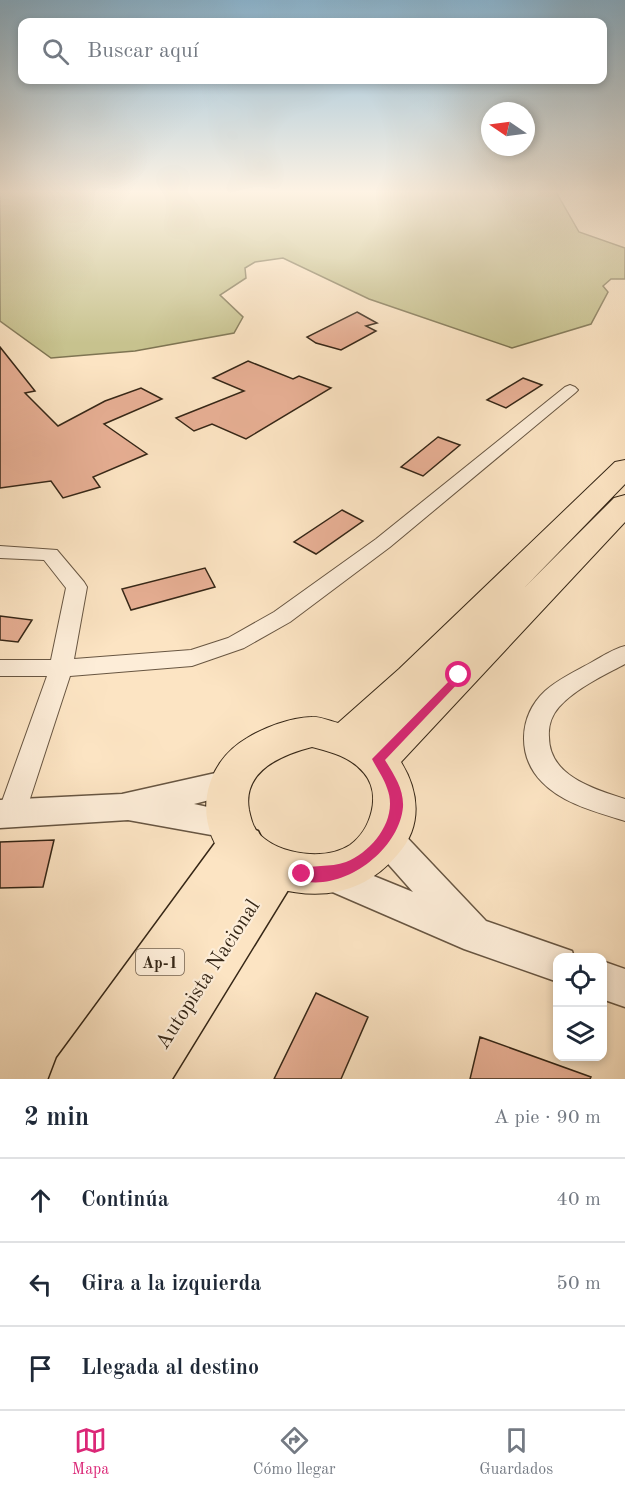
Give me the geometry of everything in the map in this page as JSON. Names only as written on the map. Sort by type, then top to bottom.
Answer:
[{"type":"highway","name":"Ap-1","points":[[78,1079],[260,839]]},
{"type":"highway","name":"Autopista Nacional","points":[[138,1079],[260,839]]},
{"type":"main road","points":[[362,749],[411,679],[625,468]]},
{"type":"main road","points":[[362,749],[625,504]]},
{"type":"main road","points":[[312,732],[362,749],[395,789],[396,806],[393,822],[386,838],[361,861],[260,839],[247,756],[276,739],[312,732]]},
{"type":"street","points":[[0,668],[62,668],[192,658],[236,643],[282,617],[383,543],[570,390]]},
{"type":"street","points":[[0,552],[50,554],[78,587],[62,668],[6,814],[122,808],[260,839],[477,936],[553,962]]},
{"type":"street","points":[[625,654],[554,697],[538,720],[534,746],[550,774],[582,796],[625,810]]},
{"type":"street","points":[[386,838],[477,936]]},
{"type":"street","points":[[607,981],[625,988]]},
{"type":"shaded area","points":[[0,242],[609,242],[625,248],[625,279],[611,279],[603,286],[608,292],[591,324],[512,348],[369,299],[283,258],[255,262],[245,268],[246,278],[220,295],[243,317],[234,333],[135,351],[51,358],[0,321]]},
{"type":"building","points":[[357,312],[377,323],[366,326],[376,331],[341,350],[316,343],[307,337]]},
{"type":"building","points":[[0,347],[35,391],[25,393],[58,426],[105,401],[141,388],[162,399],[104,424],[147,454],[93,477],[100,487],[63,498],[51,481],[0,488]]},
{"type":"building","points":[[248,361],[293,379],[299,376],[331,388],[246,439],[212,424],[194,431],[176,418],[244,391],[213,378]]},
{"type":"building","points":[[523,378],[542,385],[506,408],[487,400]]},
{"type":"building","points":[[438,437],[460,445],[423,476],[401,467]]},
{"type":"building","points":[[342,510],[363,521],[316,554],[294,542]]},
{"type":"building","points":[[205,568],[215,587],[131,610],[122,589]]},
{"type":"building","points":[[0,616],[32,620],[18,642],[0,640]]},
{"type":"building","points":[[54,840],[43,887],[0,888],[0,842]]},
{"type":"building","points":[[316,993],[368,1017],[341,1079],[274,1079]]},
{"type":"building","points":[[480,1037],[591,1077],[590,1079],[470,1079]]},
{"type":"route","points":[[302,874],[327,873],[351,867],[370,855],[386,838],[393,822],[396,806],[395,789],[378,759],[459,675]]}]
